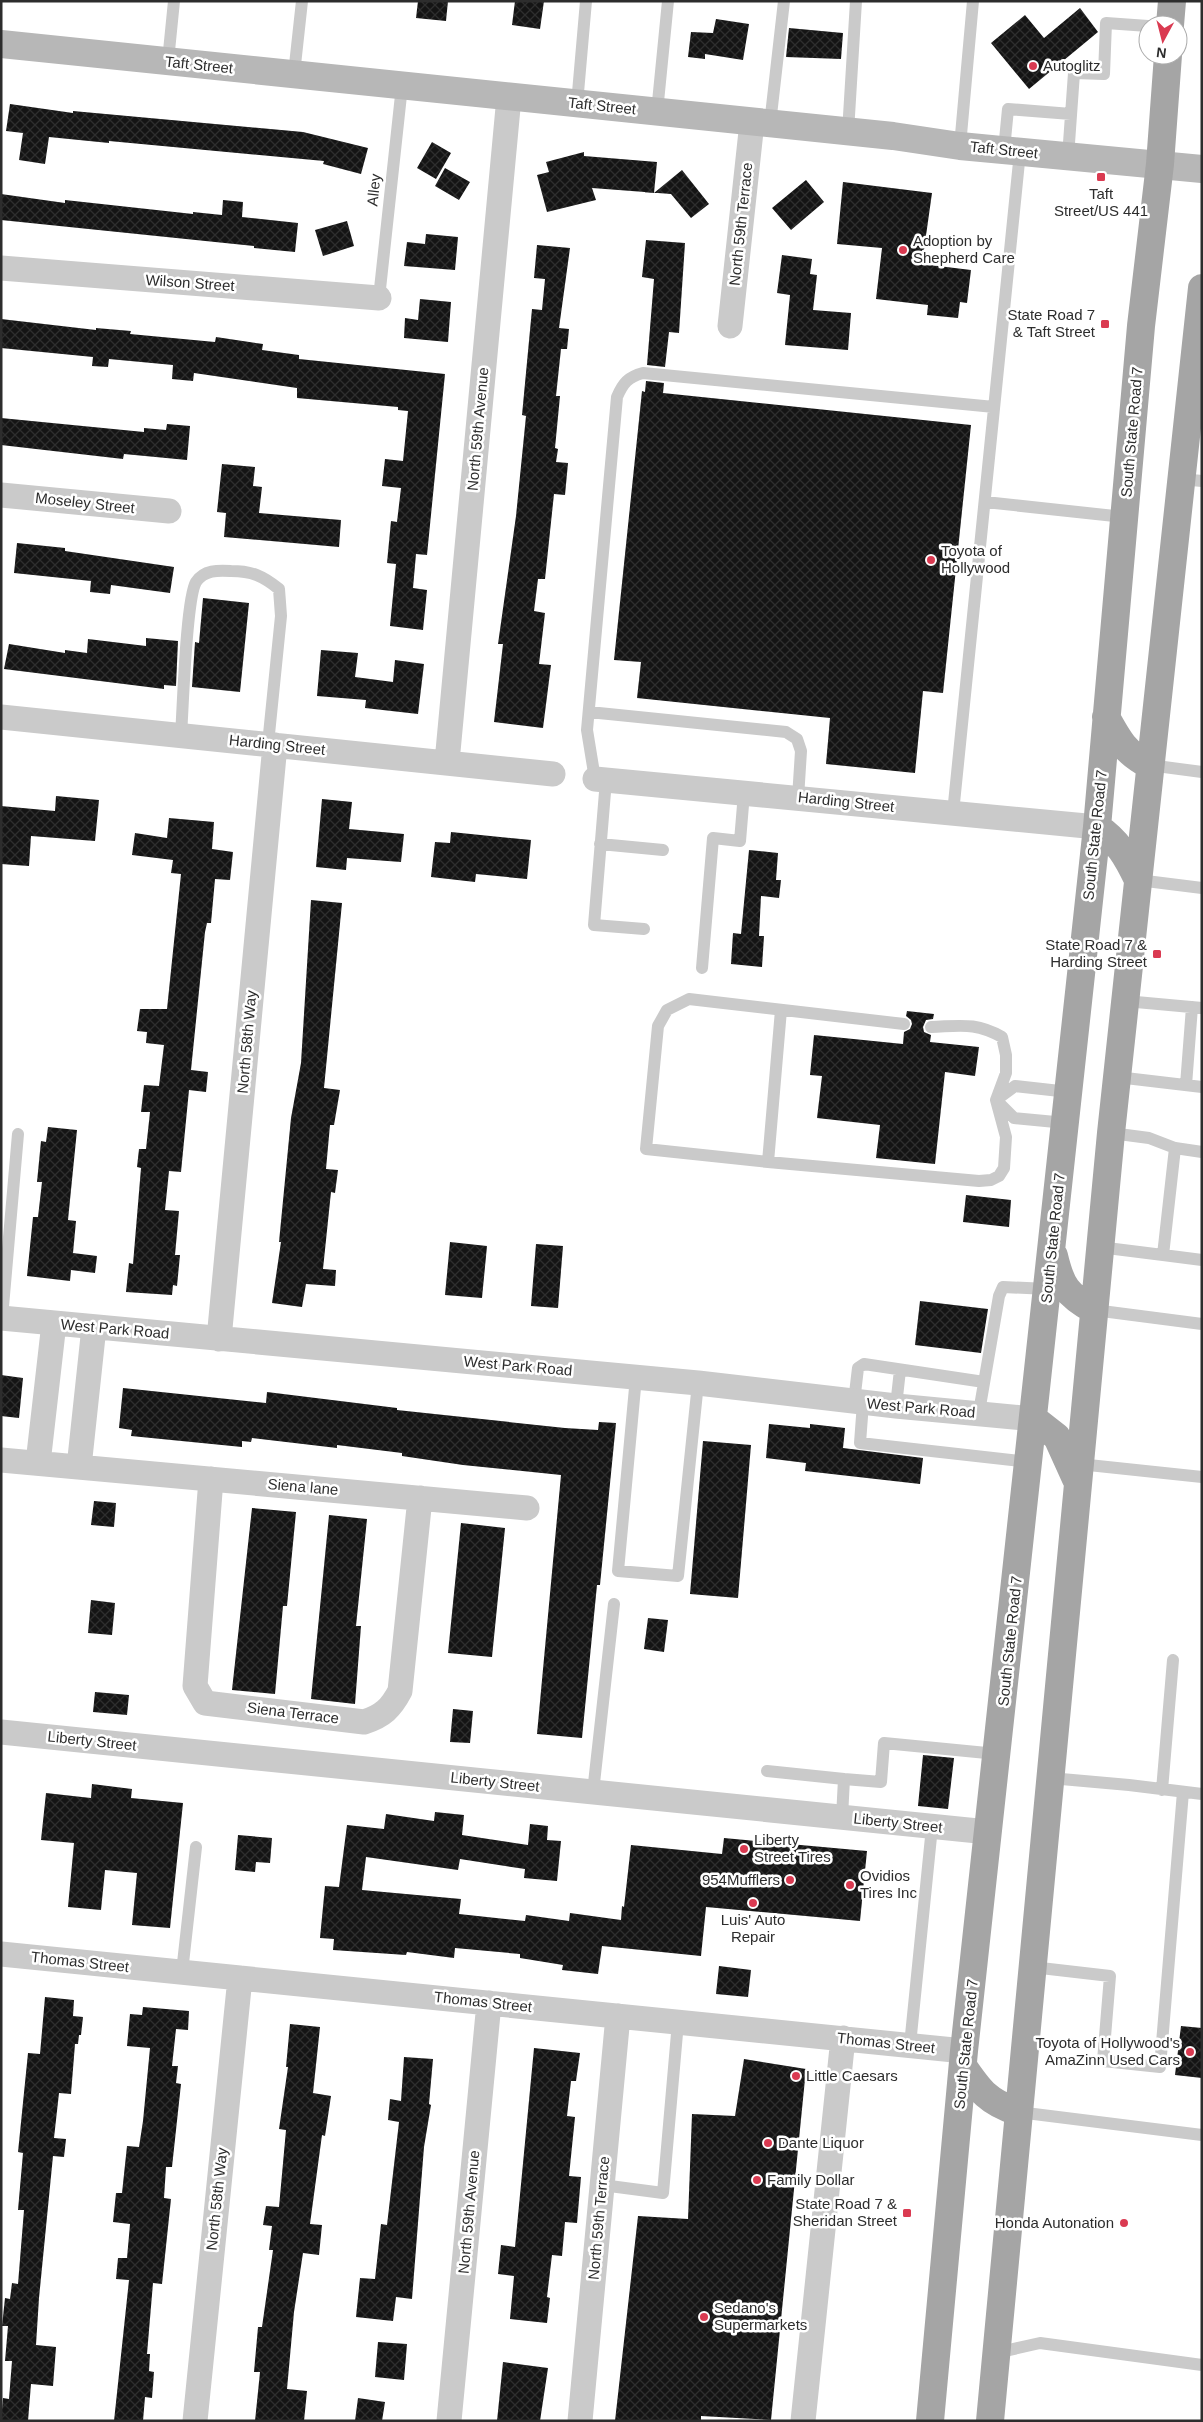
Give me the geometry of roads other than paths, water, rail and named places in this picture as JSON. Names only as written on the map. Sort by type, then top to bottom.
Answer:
[{"type":"main road","points":[[1171,15],[1172,1]]},
{"type":"main road","name":"South State Road 7","points":[[930,2421],[964,2059],[1070,1092],[1097,827],[1141,326],[1160,164],[1167,65]]},
{"type":"main road","points":[[990,2421],[1110,1133],[1149,765],[1191,480],[1202,288]]},
{"type":"main road","points":[[1106,717],[1121,745],[1133,757],[1149,765]]},
{"type":"main road","points":[[1097,827],[1111,836],[1120,846],[1138,880]]},
{"type":"main road","points":[[1052,1250],[1059,1278],[1065,1289],[1075,1300],[1094,1310]]},
{"type":"main road","points":[[1034,1419],[1057,1438],[1078,1474]]},
{"type":"main road","points":[[964,2059],[984,2096],[999,2106],[1018,2112]]},
{"type":"street","name":"Taft Street","points":[[1,44],[848,132],[960,146],[1202,169]]},
{"type":"street","name":"North 59th Avenue","points":[[447,762],[509,97]]},
{"type":"street","name":"North 59th Terrace","points":[[730,326],[761,123]]},
{"type":"street","name":"Wilson Street","points":[[1,268],[380,298]]},
{"type":"street","name":"Moseley Street","points":[[1,495],[169,512]]},
{"type":"street","name":"Harding Street","points":[[1,718],[553,774]]},
{"type":"street","name":"North 58th Way","points":[[220,1339],[272,744]]},
{"type":"street","name":"Harding Street","points":[[600,779],[1097,827]]},
{"type":"street","name":"West Park Road","points":[[2,1318],[698,1383],[896,1406],[979,1412],[1034,1419]]},
{"type":"street","points":[[38,1463],[54,1323]]},
{"type":"street","points":[[79,1467],[94,1327]]},
{"type":"street","name":"Siena lane","points":[[1,1460],[527,1508]]},
{"type":"street","name":"Siena Terrace","points":[[210,1479],[195,1686],[205,1703],[364,1722],[380,1717],[392,1706],[400,1691],[420,1498]]},
{"type":"street","name":"Liberty Street","points":[[1,1732],[988,1832]]},
{"type":"street","name":"Thomas Street","points":[[1,1954],[910,2045],[964,2059]]},
{"type":"street","name":"North 58th Way","points":[[195,2421],[240,1978]]},
{"type":"street","name":"North 59th Avenue","points":[[449,2421],[489,2003]]},
{"type":"street","name":"North 59th Terrace","points":[[580,2421],[618,2016]]},
{"type":"street","points":[[803,2421],[843,2038]]},
{"type":"lane","points":[[168,61],[174,1]]},
{"type":"lane","points":[[294,74],[302,1]]},
{"type":"lane","points":[[577,104],[586,1]]},
{"type":"lane","points":[[657,112],[668,1]]},
{"type":"lane","points":[[761,123],[784,1]]},
{"type":"lane","points":[[848,132],[856,1]]},
{"type":"lane","points":[[960,146],[972,1]]},
{"type":"lane","points":[[1068,157],[1074,73],[1104,74],[1106,23],[1138,25]]},
{"type":"lane","name":"Alley","points":[[380,298],[402,86]]},
{"type":"lane","points":[[953,813],[994,407],[1012,151],[1008,109],[1071,114]]},
{"type":"lane","points":[[644,929],[594,925],[600,844],[600,779],[588,746],[589,712],[618,397],[623,384],[631,376],[643,373],[994,407]]},
{"type":"lane","points":[[985,502],[1124,517]]},
{"type":"lane","points":[[181,735],[190,610],[195,583],[202,575],[215,570],[236,571],[263,576],[280,589],[281,616],[272,744]]},
{"type":"lane","points":[[589,712],[786,732],[797,739],[801,751],[798,798]]},
{"type":"lane","points":[[1149,765],[1202,772]]},
{"type":"lane","points":[[702,968],[713,838],[740,840],[744,793]]},
{"type":"lane","points":[[600,844],[663,850]]},
{"type":"lane","points":[[1138,880],[1202,888]]},
{"type":"lane","points":[[904,1024],[689,999],[667,1010],[658,1026],[646,1149],[768,1162],[969,1180],[991,1180],[999,1176],[1004,1168],[1006,1137],[996,1100],[1006,1073],[1006,1055],[1002,1037],[985,1027],[967,1025],[931,1027]]},
{"type":"lane","points":[[1125,1000],[1197,1008],[1186,1085]]},
{"type":"lane","points":[[768,1162],[781,1010]]},
{"type":"lane","points":[[1117,1077],[1202,1087]]},
{"type":"lane","points":[[996,1100],[1014,1086],[1070,1092]]},
{"type":"lane","points":[[996,1100],[1014,1118],[1066,1123]]},
{"type":"lane","points":[[1110,1133],[1149,1138],[1175,1148],[1202,1152]]},
{"type":"lane","points":[[2,1318],[18,1134]]},
{"type":"lane","points":[[1163,1255],[1175,1148]]},
{"type":"lane","points":[[1099,1247],[1202,1260]]},
{"type":"lane","points":[[979,1412],[998,1296],[1003,1287],[1048,1289]]},
{"type":"lane","points":[[1094,1310],[1202,1324]]},
{"type":"lane","points":[[984,1382],[864,1364],[858,1368],[860,1442],[1030,1462]]},
{"type":"lane","points":[[896,1406],[900,1370]]},
{"type":"lane","points":[[636,1377],[618,1571],[678,1576],[698,1383]]},
{"type":"lane","points":[[1078,1474],[1202,1477]]},
{"type":"lane","points":[[593,1792],[614,1604]]},
{"type":"lane","points":[[1162,1790],[1173,1660]]},
{"type":"lane","points":[[767,1771],[881,1782],[884,1743],[997,1754]]},
{"type":"lane","points":[[1050,1778],[1202,1794]]},
{"type":"lane","points":[[842,1817],[844,1779]]},
{"type":"lane","points":[[1032,1967],[1110,1976],[1103,2061],[1160,2067],[1183,1792]]},
{"type":"lane","points":[[910,2045],[932,1827]]},
{"type":"lane","points":[[182,1972],[196,1847]]},
{"type":"lane","points":[[602,2185],[663,2193],[678,2022]]},
{"type":"lane","points":[[1018,2112],[1202,2135]]},
{"type":"lane","points":[[996,2353],[1040,2343],[1202,2365]]},
{"type":"place","name":"Autoglitz","points":[[1033,66]]},
{"type":"place","name":"Taft Street/US 441","points":[[1101,177]]},
{"type":"place","name":"Adoption by Shepherd Care","points":[[903,250]]},
{"type":"place","name":"State Road 7 & Taft Street","points":[[1105,324]]},
{"type":"place","name":"Toyota of Hollywood","points":[[931,560]]},
{"type":"place","name":"State Road 7 & Harding Street","points":[[1157,954]]},
{"type":"place","name":"Liberty Street Tires","points":[[744,1849]]},
{"type":"place","name":"954Mufflers","points":[[790,1880]]},
{"type":"place","name":"Ovidios Tires Inc","points":[[850,1885]]},
{"type":"place","name":"Luis' Auto Repair","points":[[753,1903]]},
{"type":"place","name":"Toyota of Hollywood's AmaZinn Used Cars","points":[[1190,2052]]},
{"type":"place","name":"Little Caesars","points":[[796,2076]]},
{"type":"place","name":"Dante Liquor","points":[[768,2143]]},
{"type":"place","name":"Family Dollar","points":[[757,2180]]},
{"type":"place","name":"State Road 7 & Sheridan Street","points":[[907,2213]]},
{"type":"place","name":"Honda Autonation","points":[[1124,2223]]},
{"type":"place","name":"Sedano's Supermarkets","points":[[704,2317]]}]
